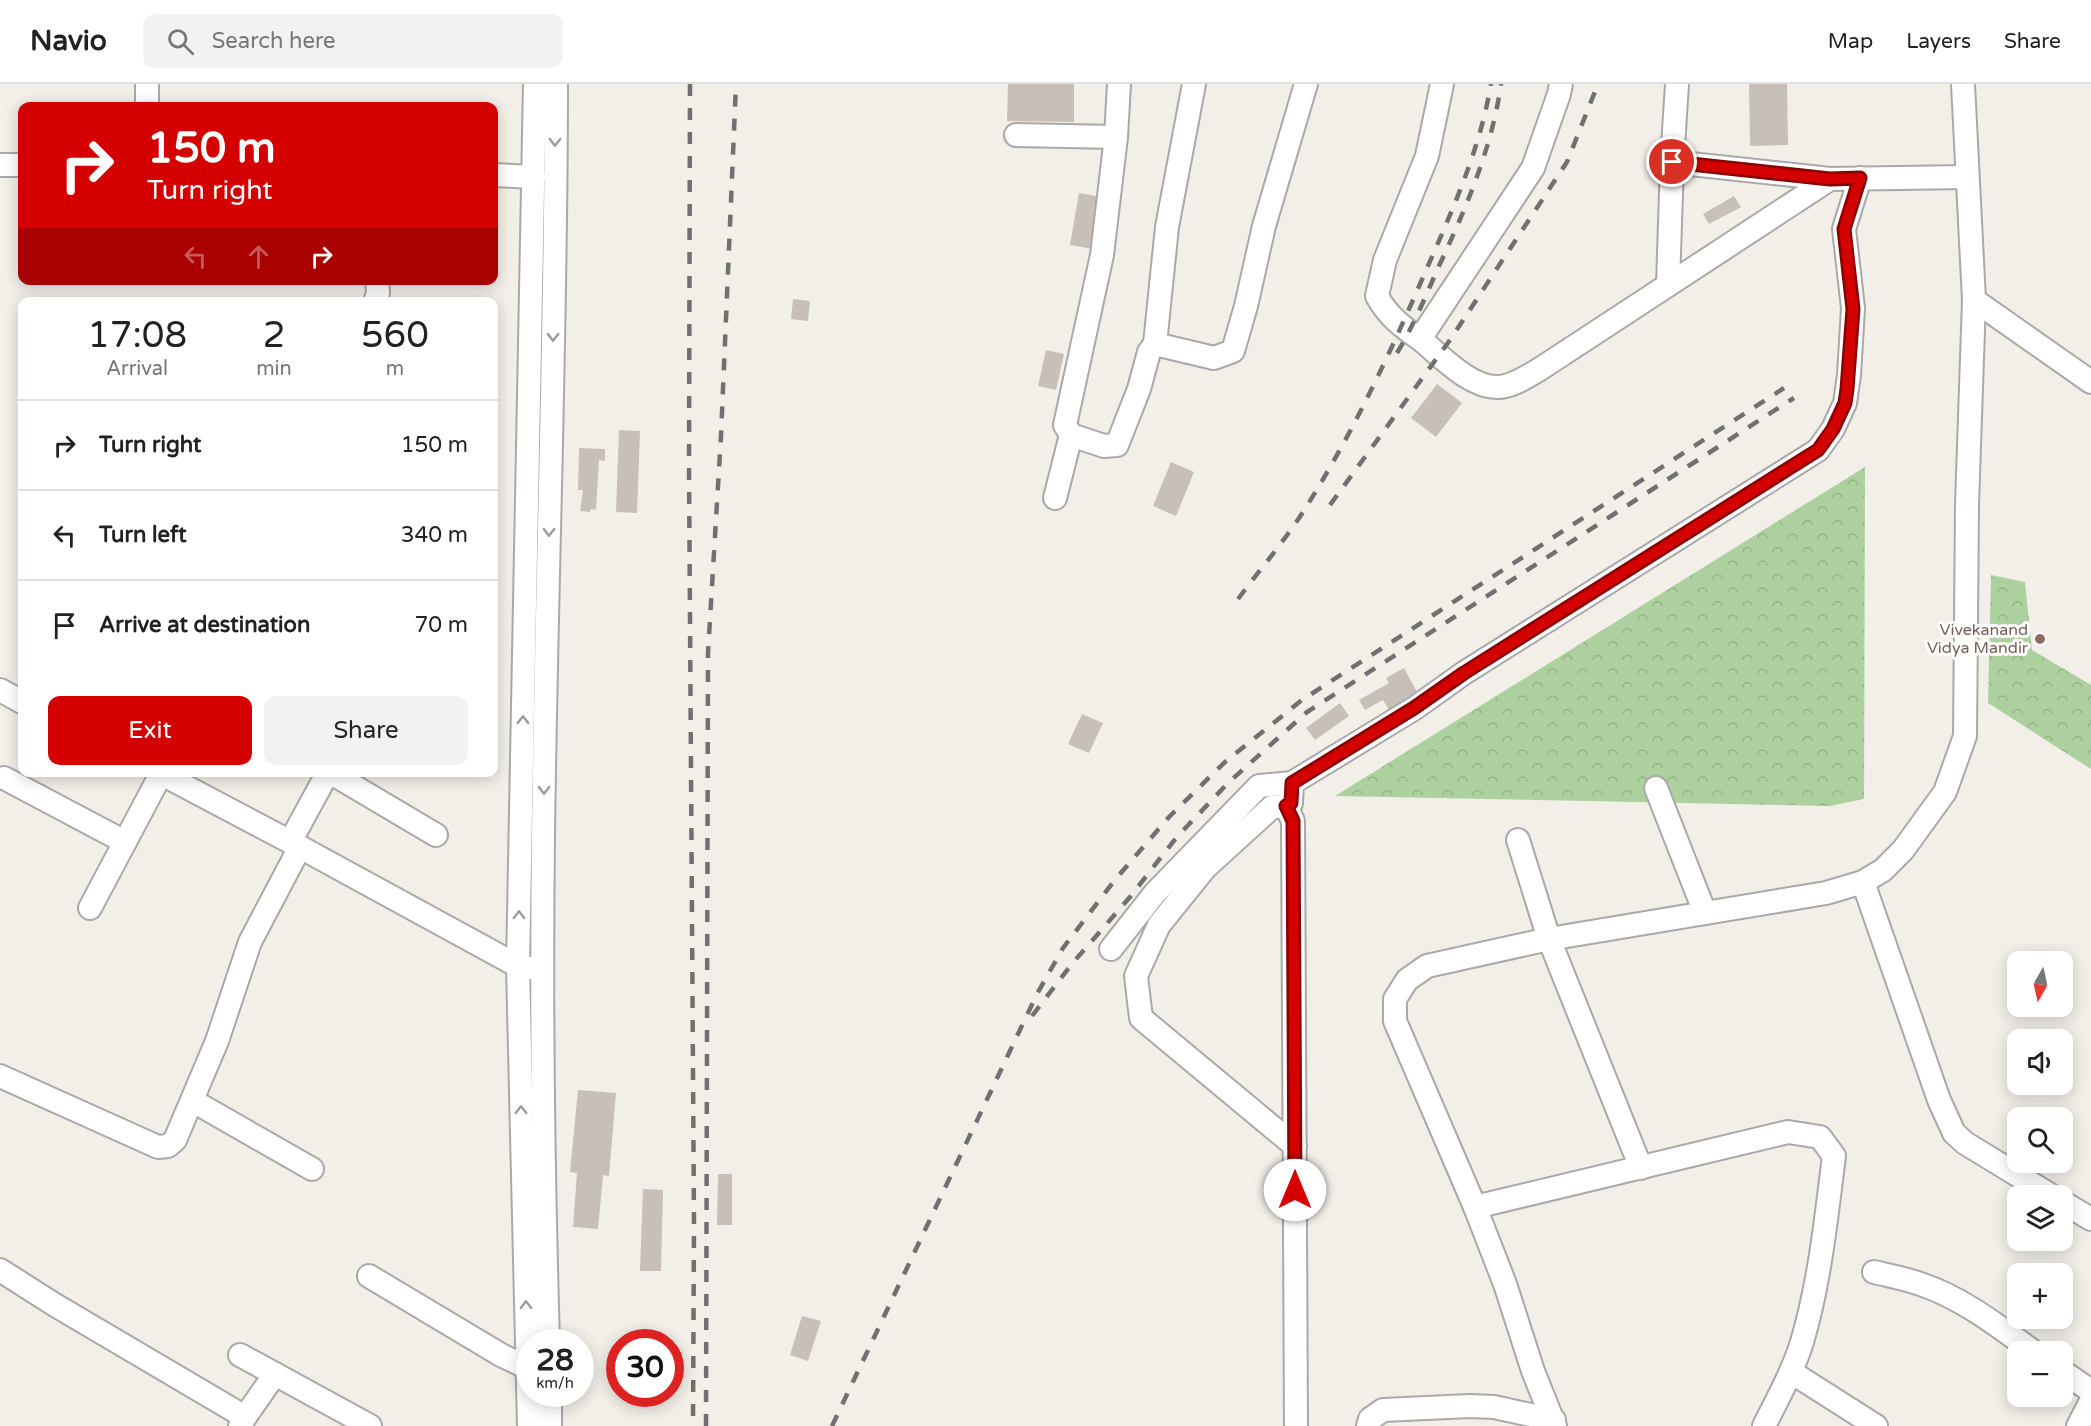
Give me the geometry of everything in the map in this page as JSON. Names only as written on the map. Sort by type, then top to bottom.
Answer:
[{"type":"street","points":[[147,84],[147,102]]},
{"type":"street","points":[[528,1329],[518,966],[535,84]]},
{"type":"street","points":[[548,1329],[544,1190],[543,825],[556,84]]},
{"type":"street","points":[[1119,84],[1116,137],[1102,255],[1065,425],[1071,435],[1104,446],[1117,445],[1139,389],[1149,352],[1155,345],[1167,227],[1194,84]]},
{"type":"street","points":[[1155,345],[1214,358],[1233,351],[1264,226],[1306,84]]},
{"type":"street","points":[[1442,84],[1427,156],[1385,260],[1377,296],[1385,310],[1402,326],[1452,368],[1483,386],[1499,388],[1517,382],[1540,369],[1830,179]]},
{"type":"street","points":[[1420,339],[1533,168],[1561,84]]},
{"type":"street","points":[[1668,285],[1677,84]]},
{"type":"street","points":[[1555,1423],[1533,1371],[1505,1284],[1475,1207],[1395,1020],[1395,999],[1407,980],[1427,966],[1549,939],[1826,894],[1863,882],[1883,870],[1903,850],[1945,792],[1965,736],[1967,504],[1974,300],[1963,84]]},
{"type":"street","points":[[1016,135],[1116,137]]},
{"type":"street","points":[[1672,162],[1830,179],[1967,177]]},
{"type":"street","points":[[0,165],[18,165]]},
{"type":"street","points":[[498,175],[534,177]]},
{"type":"street","points":[[1111,949],[1155,893],[1259,786],[1292,783],[1414,708],[1474,667],[1818,450],[1833,429],[1845,403],[1848,385],[1853,309],[1844,229],[1860,178]]},
{"type":"street","points":[[1974,300],[2091,382]]},
{"type":"street","points":[[1055,498],[1071,435]]},
{"type":"street","points":[[0,690],[18,700]]},
{"type":"street","points":[[90,908],[157,777]]},
{"type":"street","points":[[167,777],[518,966],[543,970]]},
{"type":"street","points":[[0,1076],[158,1147],[168,1146],[176,1140],[217,1041],[250,942],[326,777]]},
{"type":"street","points":[[338,777],[436,835]]},
{"type":"street","points":[[4,778],[125,842]]},
{"type":"street","points":[[1292,783],[1291,803],[1286,806],[1272,807],[1205,868],[1160,925],[1136,976],[1141,1018],[1295,1146]]},
{"type":"street","points":[[1656,788],[1705,913]]},
{"type":"street","points":[[1286,806],[1293,821],[1296,1426]]},
{"type":"street","points":[[1518,840],[1549,939],[1641,1168]]},
{"type":"street","points":[[1863,882],[1939,1100],[1954,1133],[1965,1143],[2034,1185]]},
{"type":"street","points":[[193,1101],[312,1169]]},
{"type":"street","points":[[1475,1207],[1788,1132],[1820,1137],[1834,1156],[1821,1258],[1802,1342],[1791,1372],[1764,1426]]},
{"type":"street","points":[[2073,1208],[2091,1219]]},
{"type":"street","points":[[0,1270],[243,1421],[275,1374]]},
{"type":"street","points":[[1874,1272],[1923,1284],[1947,1295],[1977,1312],[2018,1341]]},
{"type":"street","points":[[369,1276],[516,1362]]},
{"type":"street","points":[[240,1355],[370,1426]]},
{"type":"street","points":[[1791,1372],[1876,1426]]},
{"type":"street","points":[[2073,1379],[2091,1391]]},
{"type":"street","points":[[2078,1426],[2091,1401]]},
{"type":"street","points":[[1368,1426],[1370,1419],[1383,1410],[1470,1406],[1494,1407],[1555,1423]]},
{"type":"street","points":[[529,1407],[529,1426]]},
{"type":"street","points":[[550,1407],[550,1426]]},
{"type":"green space","points":[[1865,467],[1864,799],[1830,806],[1335,796]]},
{"type":"green space","points":[[1991,575],[2025,582],[2032,650],[2091,685],[2091,769],[1988,703]]},
{"type":"building","points":[[1008,84],[1074,84],[1074,122],[1007,121]]},
{"type":"building","points":[[1749,84],[1787,84],[1788,145],[1750,146]]},
{"type":"building","points":[[1079,193],[1102,197],[1093,249],[1070,245]]},
{"type":"building","points":[[1734,196],[1741,207],[1709,224],[1703,214]]},
{"type":"building","points":[[793,299],[810,301],[808,321],[791,319]]},
{"type":"building","points":[[1046,350],[1064,354],[1056,390],[1038,386]]},
{"type":"building","points":[[1437,384],[1462,403],[1436,437],[1411,418]]},
{"type":"building","points":[[619,430],[640,431],[637,513],[616,512]]},
{"type":"building","points":[[579,448],[605,449],[605,461],[599,460],[596,510],[591,509],[590,512],[580,511],[583,490],[578,490]]},
{"type":"building","points":[[1171,462],[1194,472],[1176,516],[1153,506]]},
{"type":"building","points":[[1404,668],[1418,694],[1389,710],[1383,700],[1365,710],[1359,700],[1389,683],[1386,678]]},
{"type":"building","points":[[1340,703],[1349,716],[1315,740],[1306,728]]},
{"type":"building","points":[[1082,714],[1103,723],[1089,753],[1068,744]]},
{"type":"building","points":[[578,1090],[616,1093],[609,1176],[603,1175],[598,1229],[573,1227],[577,1173],[570,1172]]},
{"type":"building","points":[[718,1174],[732,1174],[732,1225],[717,1225]]},
{"type":"building","points":[[643,1189],[663,1190],[661,1271],[640,1271]]},
{"type":"building","points":[[802,1316],[821,1321],[808,1361],[790,1355]]},
{"type":"railway","points":[[690,84],[689,467],[694,1223],[693,1426]]},
{"type":"railway","points":[[706,1426],[708,653],[721,436],[736,84]]},
{"type":"railway","points":[[1238,599],[1300,516],[1342,447],[1372,388],[1456,201],[1480,132],[1491,84]]},
{"type":"railway","points":[[1397,353],[1420,310],[1468,200],[1485,154],[1501,84]]},
{"type":"railway","points":[[1330,505],[1450,340],[1567,162],[1598,84]]},
{"type":"railway","points":[[832,1426],[1037,994],[1063,948],[1114,881],[1169,817],[1225,762],[1302,700],[1784,388]]},
{"type":"railway","points":[[1032,1016],[1176,838],[1228,783],[1307,712],[1794,398]]},
{"type":"place","name":"Vivekanand Vidya Mandir","points":[[2040,639]]},
{"type":"route","points":[[1295,1190],[1293,821],[1286,806],[1291,803],[1292,783],[1414,708],[1464,673],[1818,450],[1833,429],[1845,403],[1853,309],[1844,229],[1860,178],[1830,179],[1672,162]]}]
